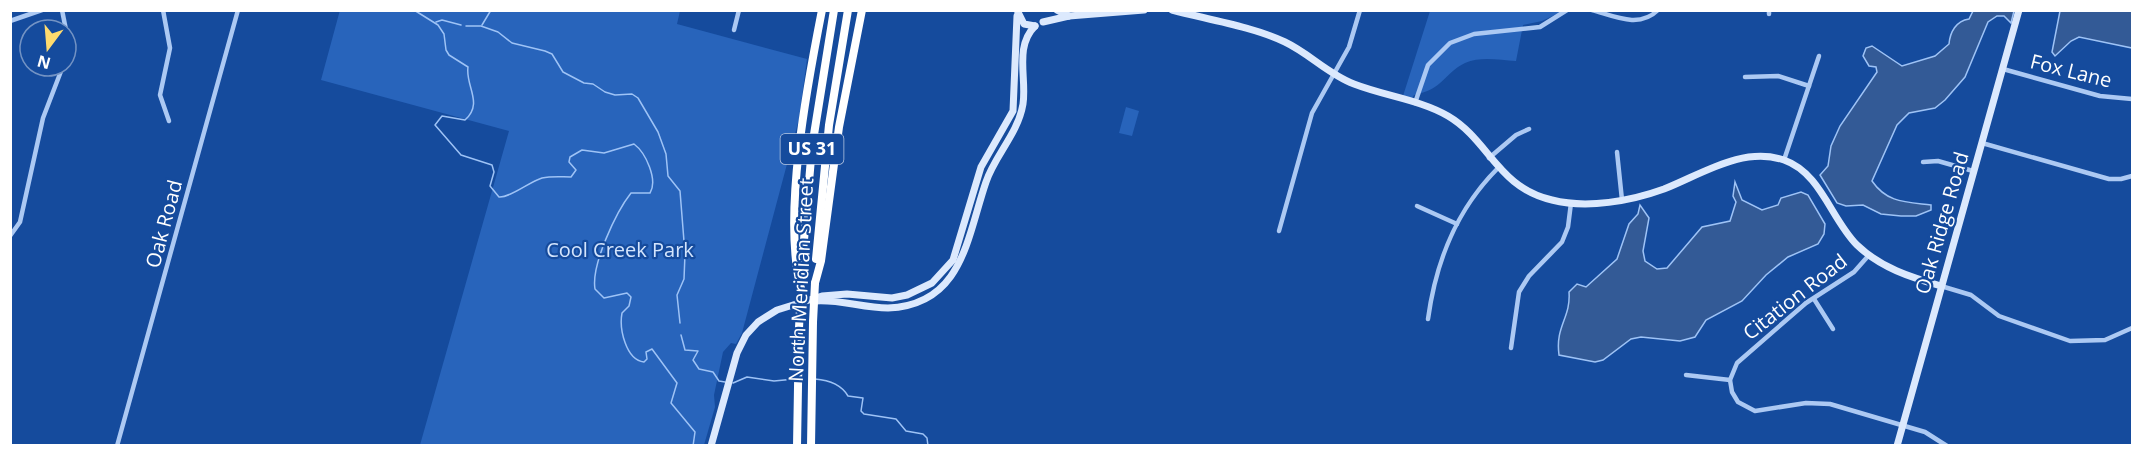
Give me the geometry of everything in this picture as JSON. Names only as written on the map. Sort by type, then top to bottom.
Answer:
[{"type":"highway","points":[[801,290],[796,266],[797,187],[822,10]]},
{"type":"highway","name":"North Meridian Street","points":[[797,446],[799,328],[812,147],[834,10]]},
{"type":"highway","name":"North Meridian Street","points":[[811,446],[813,322],[826,151],[848,10]]},
{"type":"highway","points":[[815,283],[821,261],[849,69],[862,10]]},
{"type":"street","points":[[11,21],[42,10]]},
{"type":"street","points":[[163,10],[170,48],[160,95],[169,121]]},
{"type":"street","name":"Oak Road","points":[[117,446],[238,10]]},
{"type":"street","points":[[734,30],[739,10]]},
{"type":"street","points":[[1044,22],[1048,10]]},
{"type":"street","points":[[1057,10],[1069,16]]},
{"type":"street","points":[[792,305],[817,300],[890,308],[920,300],[947,281],[965,255],[988,174],[1021,114],[1024,91],[1023,46],[1026,36],[1035,26],[1069,16],[1144,10]]},
{"type":"street","points":[[1172,10],[1282,40],[1334,75],[1450,117],[1498,168],[1531,193],[1553,201],[1571,203],[1622,200],[1663,189],[1730,161],[1755,156],[1784,160],[1801,169],[1812,180],[1845,232],[1869,255],[1894,271],[1971,295],[2000,316],[2070,341],[2105,340],[2133,328]]},
{"type":"street","points":[[1279,231],[1312,113],[1349,47],[1360,10]]},
{"type":"street","points":[[1415,103],[1428,65],[1450,43],[1474,34],[1540,27],[1567,10]]},
{"type":"street","points":[[1592,10],[1636,21],[1650,17],[1658,10]]},
{"type":"street","name":"Oak Ridge Road","points":[[1897,446],[2019,10]]},
{"type":"street","points":[[1017,12],[1024,24],[1035,26]]},
{"type":"street","points":[[711,446],[737,353],[751,329],[770,313],[832,294],[876,298],[907,295],[932,283],[944,271],[958,246],[981,167],[1013,111],[1017,12]]},
{"type":"street","points":[[1784,160],[1819,56]]},
{"type":"street","name":"Fox Lane","points":[[2003,69],[2100,96],[2133,99]]},
{"type":"street","points":[[1744,77],[1778,76],[1809,86]]},
{"type":"street","points":[[10,236],[21,222],[43,118],[58,78]]},
{"type":"street","points":[[1489,158],[1516,135],[1529,129]]},
{"type":"street","points":[[1982,143],[2109,179],[2133,176]]},
{"type":"street","points":[[1617,152],[1622,200]]},
{"type":"street","points":[[1923,162],[1938,161],[1973,171]]},
{"type":"street","points":[[1428,319],[1437,269],[1457,224],[1476,192],[1498,168]]},
{"type":"street","points":[[1511,348],[1519,292],[1529,276],[1562,242],[1568,227],[1571,203]]},
{"type":"street","points":[[1417,206],[1457,224]]},
{"type":"street","name":"Citation Road","points":[[1730,380],[1741,359],[1814,299],[1854,272],[1869,255]]},
{"type":"street","points":[[1814,299],[1833,330]]},
{"type":"street","points":[[1686,375],[1730,380],[1734,398],[1743,406],[1755,411],[1822,403],[1903,424],[1926,432],[1947,446]]},
{"type":"green space","name":"Cool Creek Park","points":[[340,10],[680,11],[677,24],[807,59],[799,119],[742,333],[736,344],[731,343],[723,352],[714,395],[715,407],[704,445],[420,445],[509,131],[321,80]]},
{"type":"green space","points":[[1430,11],[1563,11],[1542,21],[1523,25],[1516,61],[1484,59],[1465,63],[1452,71],[1438,85],[1414,95],[1411,100],[1403,96]]},
{"type":"green space","points":[[1126,107],[1139,111],[1132,136],[1119,133]]},
{"type":"shaded area","points":[[1973,11],[2014,11],[2011,23],[2004,16],[1997,16],[1988,22],[1965,77],[1945,100],[1935,108],[1909,113],[1897,125],[1872,181],[1884,194],[1905,202],[1931,205],[1931,210],[1916,216],[1901,216],[1881,214],[1863,205],[1846,206],[1837,203],[1820,175],[1828,166],[1831,146],[1840,126],[1877,72],[1876,67],[1869,66],[1863,56],[1866,48],[1872,46],[1902,66],[1935,56],[1949,44],[1954,28],[1969,19]]},
{"type":"shaded area","points":[[2060,11],[2132,11],[2132,48],[2079,37],[2071,41],[2055,56],[2052,52]]},
{"type":"shaded area","points":[[1735,182],[1742,200],[1762,210],[1778,205],[1781,198],[1801,192],[1808,195],[1825,224],[1824,234],[1818,244],[1788,257],[1766,275],[1742,301],[1706,320],[1695,337],[1680,341],[1641,337],[1631,339],[1603,360],[1595,362],[1559,355],[1559,337],[1568,309],[1569,292],[1577,284],[1586,287],[1617,259],[1629,224],[1638,214],[1640,205],[1649,218],[1643,251],[1645,261],[1657,269],[1667,268],[1702,227],[1730,221],[1736,202],[1733,196]]},
{"type":"waterway","points":[[414,10],[438,25],[444,34],[449,55],[468,67],[474,101],[470,114],[465,120],[442,116],[435,125],[461,155],[492,165],[494,172],[490,186],[499,197],[509,195],[542,178],[571,177],[576,170],[569,162],[570,157],[582,150],[604,153],[634,144],[643,154],[652,174],[652,188],[650,193],[631,193],[618,213],[601,253],[595,289],[604,298],[627,293],[631,297],[629,306],[622,313],[621,320],[625,343],[633,356],[644,362],[647,359],[646,352],[652,349],[677,383],[671,403],[695,432],[693,446]]},
{"type":"waterway","points":[[482,25],[491,10]]},
{"type":"waterway","points":[[436,22],[442,20],[461,25]]},
{"type":"waterway","points":[[466,26],[481,26],[498,32],[512,43],[545,51],[552,54],[563,72],[584,83],[593,84],[615,95],[632,94],[638,98],[658,132],[666,154],[668,176],[680,191],[685,254],[684,279],[677,295],[680,323]]},
{"type":"waterway","points":[[681,335],[685,350],[698,351],[693,360],[699,369],[713,372],[719,381],[725,382]]},
{"type":"waterway","points":[[733,383],[747,377],[774,381],[795,379]]},
{"type":"waterway","points":[[815,379],[834,383],[848,396],[863,398],[861,411],[864,414],[896,419],[906,431],[923,434],[927,438],[928,446]]}]
